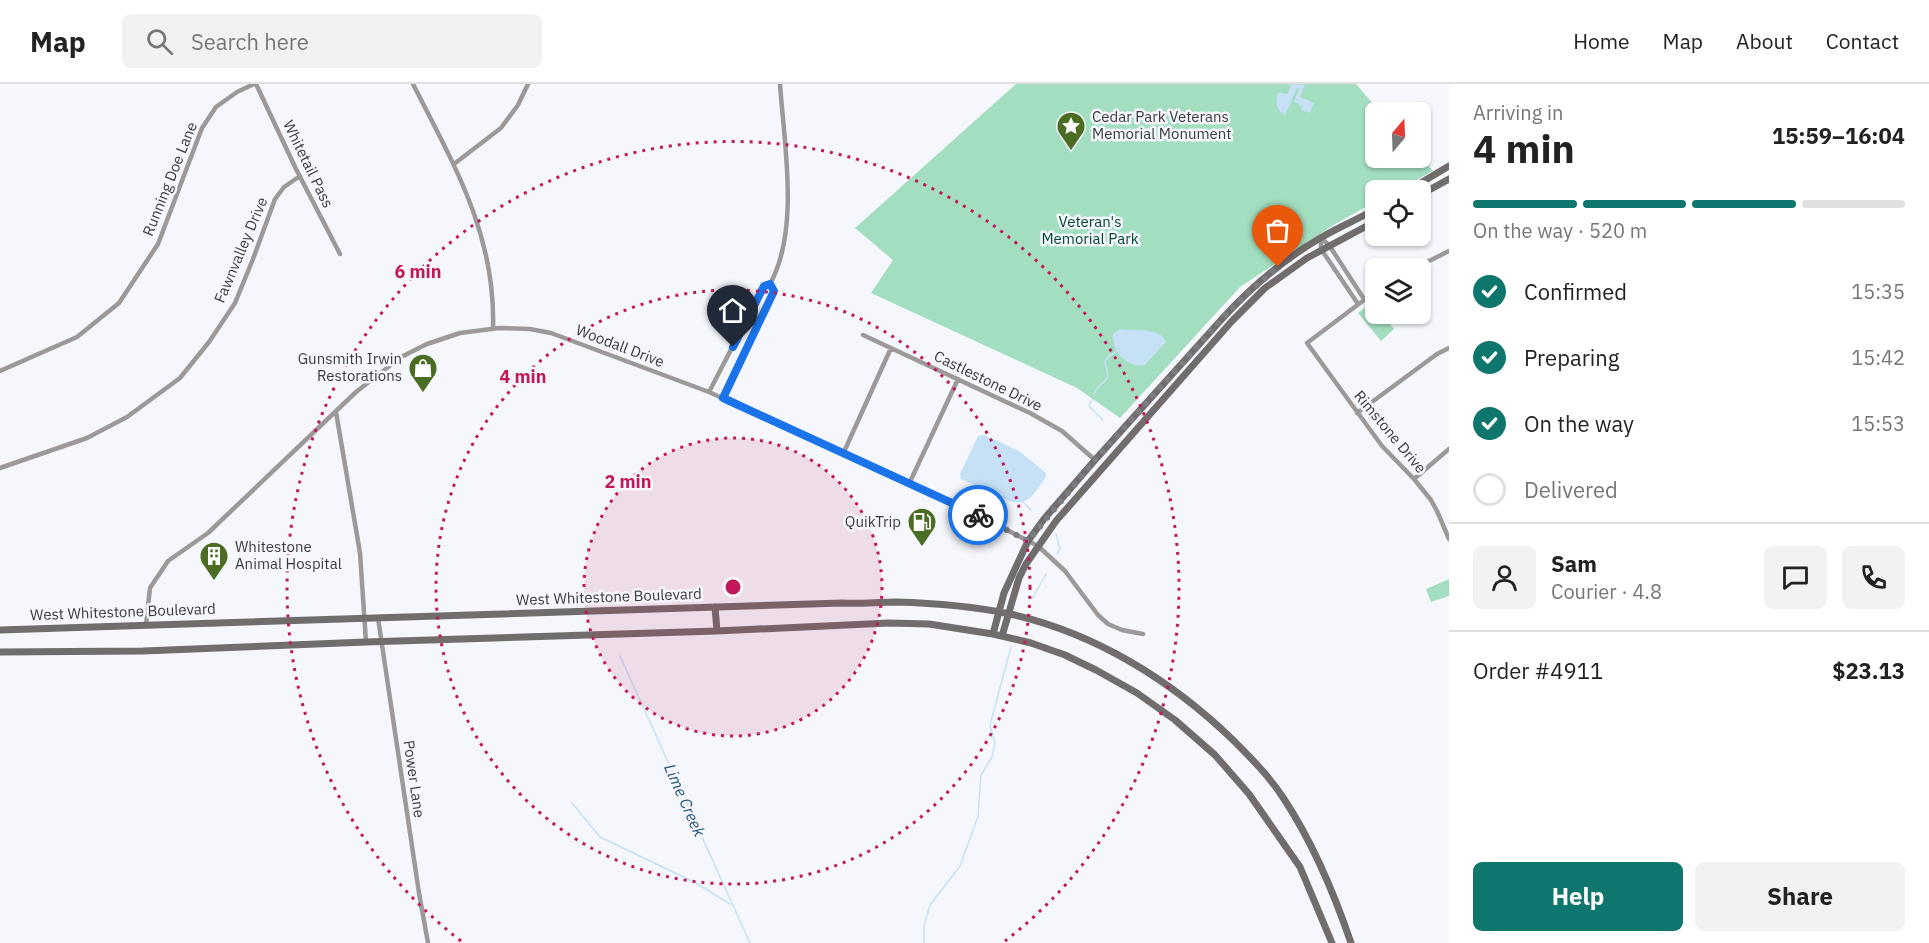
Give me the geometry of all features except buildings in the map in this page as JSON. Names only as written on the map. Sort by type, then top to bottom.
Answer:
[{"type":"main road","points":[[1426,180],[1449,166]]},
{"type":"main road","points":[[1431,189],[1449,179]]},
{"type":"main road","points":[[993,634],[997,612],[1028,541],[1095,460],[1239,301],[1278,267],[1321,238],[1365,215]]},
{"type":"main road","points":[[1002,636],[1019,578],[1038,546],[1082,490],[1242,310],[1265,288],[1325,247],[1365,227]]},
{"type":"main road","name":"West Whitestone Boulevard","points":[[0,630],[897,602],[947,604],[1008,614],[1057,628],[1124,657],[1174,689],[1222,730],[1252,759],[1282,796],[1301,826],[1340,912],[1351,943]]},
{"type":"main road","points":[[716,607],[717,631]]},
{"type":"main road","points":[[0,652],[143,651],[889,623],[929,624],[993,634],[1031,643],[1065,655],[1096,670],[1137,693],[1175,720],[1215,755],[1249,794],[1300,867],[1332,943]]},
{"type":"street","name":"Whitetail Pass","points":[[255,84],[340,254]]},
{"type":"street","name":"Running Doe Lane","points":[[0,371],[77,337],[118,303],[158,244],[201,128],[216,107],[237,92],[255,84]]},
{"type":"street","points":[[413,84],[454,164],[478,220],[492,284],[493,328]]},
{"type":"street","points":[[454,164],[501,128],[518,105],[528,84]]},
{"type":"street","points":[[709,392],[764,286],[770,284],[780,260],[786,234],[787,162],[780,84]]},
{"type":"street","name":"Fawnvalley Drive","points":[[0,468],[87,438],[126,417],[180,378],[209,342],[235,303],[275,199],[284,187],[300,176]]},
{"type":"street","points":[[1321,238],[1325,247],[1358,304],[1364,299],[1325,247]]},
{"type":"street","points":[[1431,260],[1449,250]]},
{"type":"street","points":[[723,398],[774,291],[770,284]]},
{"type":"street","name":"Rimstone Drive","points":[[1358,304],[1307,343],[1357,413],[1383,446],[1414,479],[1437,511],[1449,539]]},
{"type":"street","name":"Woodall Drive","points":[[146,625],[150,588],[168,561],[208,533],[356,392],[400,357],[460,333],[493,328],[530,329],[551,333],[709,392],[978,515],[1038,546],[1065,571],[1107,624],[1143,634]]},
{"type":"street","name":"Castlestone Drive","points":[[863,335],[1030,413],[1062,431],[1095,460]]},
{"type":"street","points":[[843,454],[891,348]]},
{"type":"street","points":[[1357,413],[1437,354],[1449,348]]},
{"type":"street","points":[[909,484],[958,379]]},
{"type":"street","points":[[336,412],[360,553],[366,642]]},
{"type":"street","points":[[1414,479],[1449,449]]},
{"type":"street","name":"Power Lane","points":[[378,618],[428,943]]},
{"type":"green space","name":"Veteran's Memorial Park","points":[[1016,84],[1356,84],[1371,102],[1365,102],[1365,168],[1430,168],[1433,171],[1416,180],[1365,180],[1365,208],[1335,224],[1240,287],[1120,418],[1077,388],[871,293],[893,260],[855,228]]},
{"type":"green space","points":[[1365,307],[1365,322],[1358,313]]},
{"type":"green space","points":[[1367,324],[1390,324],[1394,329],[1381,341]]},
{"type":"green space","points":[[1449,579],[1449,596],[1431,602],[1426,589]]},
{"type":"water","points":[[1287,84],[1307,85],[1300,97],[1314,103],[1310,113],[1301,110],[1303,105],[1300,107],[1294,102],[1299,89],[1297,88],[1285,116],[1280,111],[1277,105],[1277,95],[1278,92],[1288,93],[1291,86]]},
{"type":"water","points":[[1120,329],[1153,332],[1163,337],[1166,342],[1145,365],[1139,366],[1127,361],[1115,347],[1113,334]]},
{"type":"water","points":[[984,435],[1019,451],[1046,473],[1046,477],[1028,499],[1018,503],[1012,502],[961,479],[960,474],[978,436]]},
{"type":"waterway","points":[[1094,394],[1108,377],[1105,362],[1117,351]]},
{"type":"waterway","points":[[1092,399],[1089,406],[1103,420]]},
{"type":"waterway","points":[[1023,502],[1031,510]]},
{"type":"waterway","points":[[1056,534],[1060,549],[1057,554]]},
{"type":"waterway","points":[[1032,599],[1046,574]]},
{"type":"waterway","points":[[924,943],[924,926],[930,905],[960,866],[978,816],[981,775],[992,757],[995,743],[990,725],[1011,647]]},
{"type":"waterway","name":"Lime Creek","points":[[620,656],[750,943]]},
{"type":"waterway","points":[[572,803],[600,837],[696,883],[730,904]]},
{"type":"way so far","points":[[978,515],[1028,541],[1095,460],[1221,320],[1278,267]]},
{"type":"place","name":"Cedar Park Veterans Memorial Monument","points":[[1071,152]]},
{"type":"place","name":"Gunsmith Irwin Restorations","points":[[423,394]]},
{"type":"place","name":"QuikTrip","points":[[922,548]]},
{"type":"place","name":"Whitestone Animal Hospital","points":[[214,582]]},
{"type":"route","points":[[733,347],[764,286],[770,284],[774,291],[723,398],[978,515]]}]
